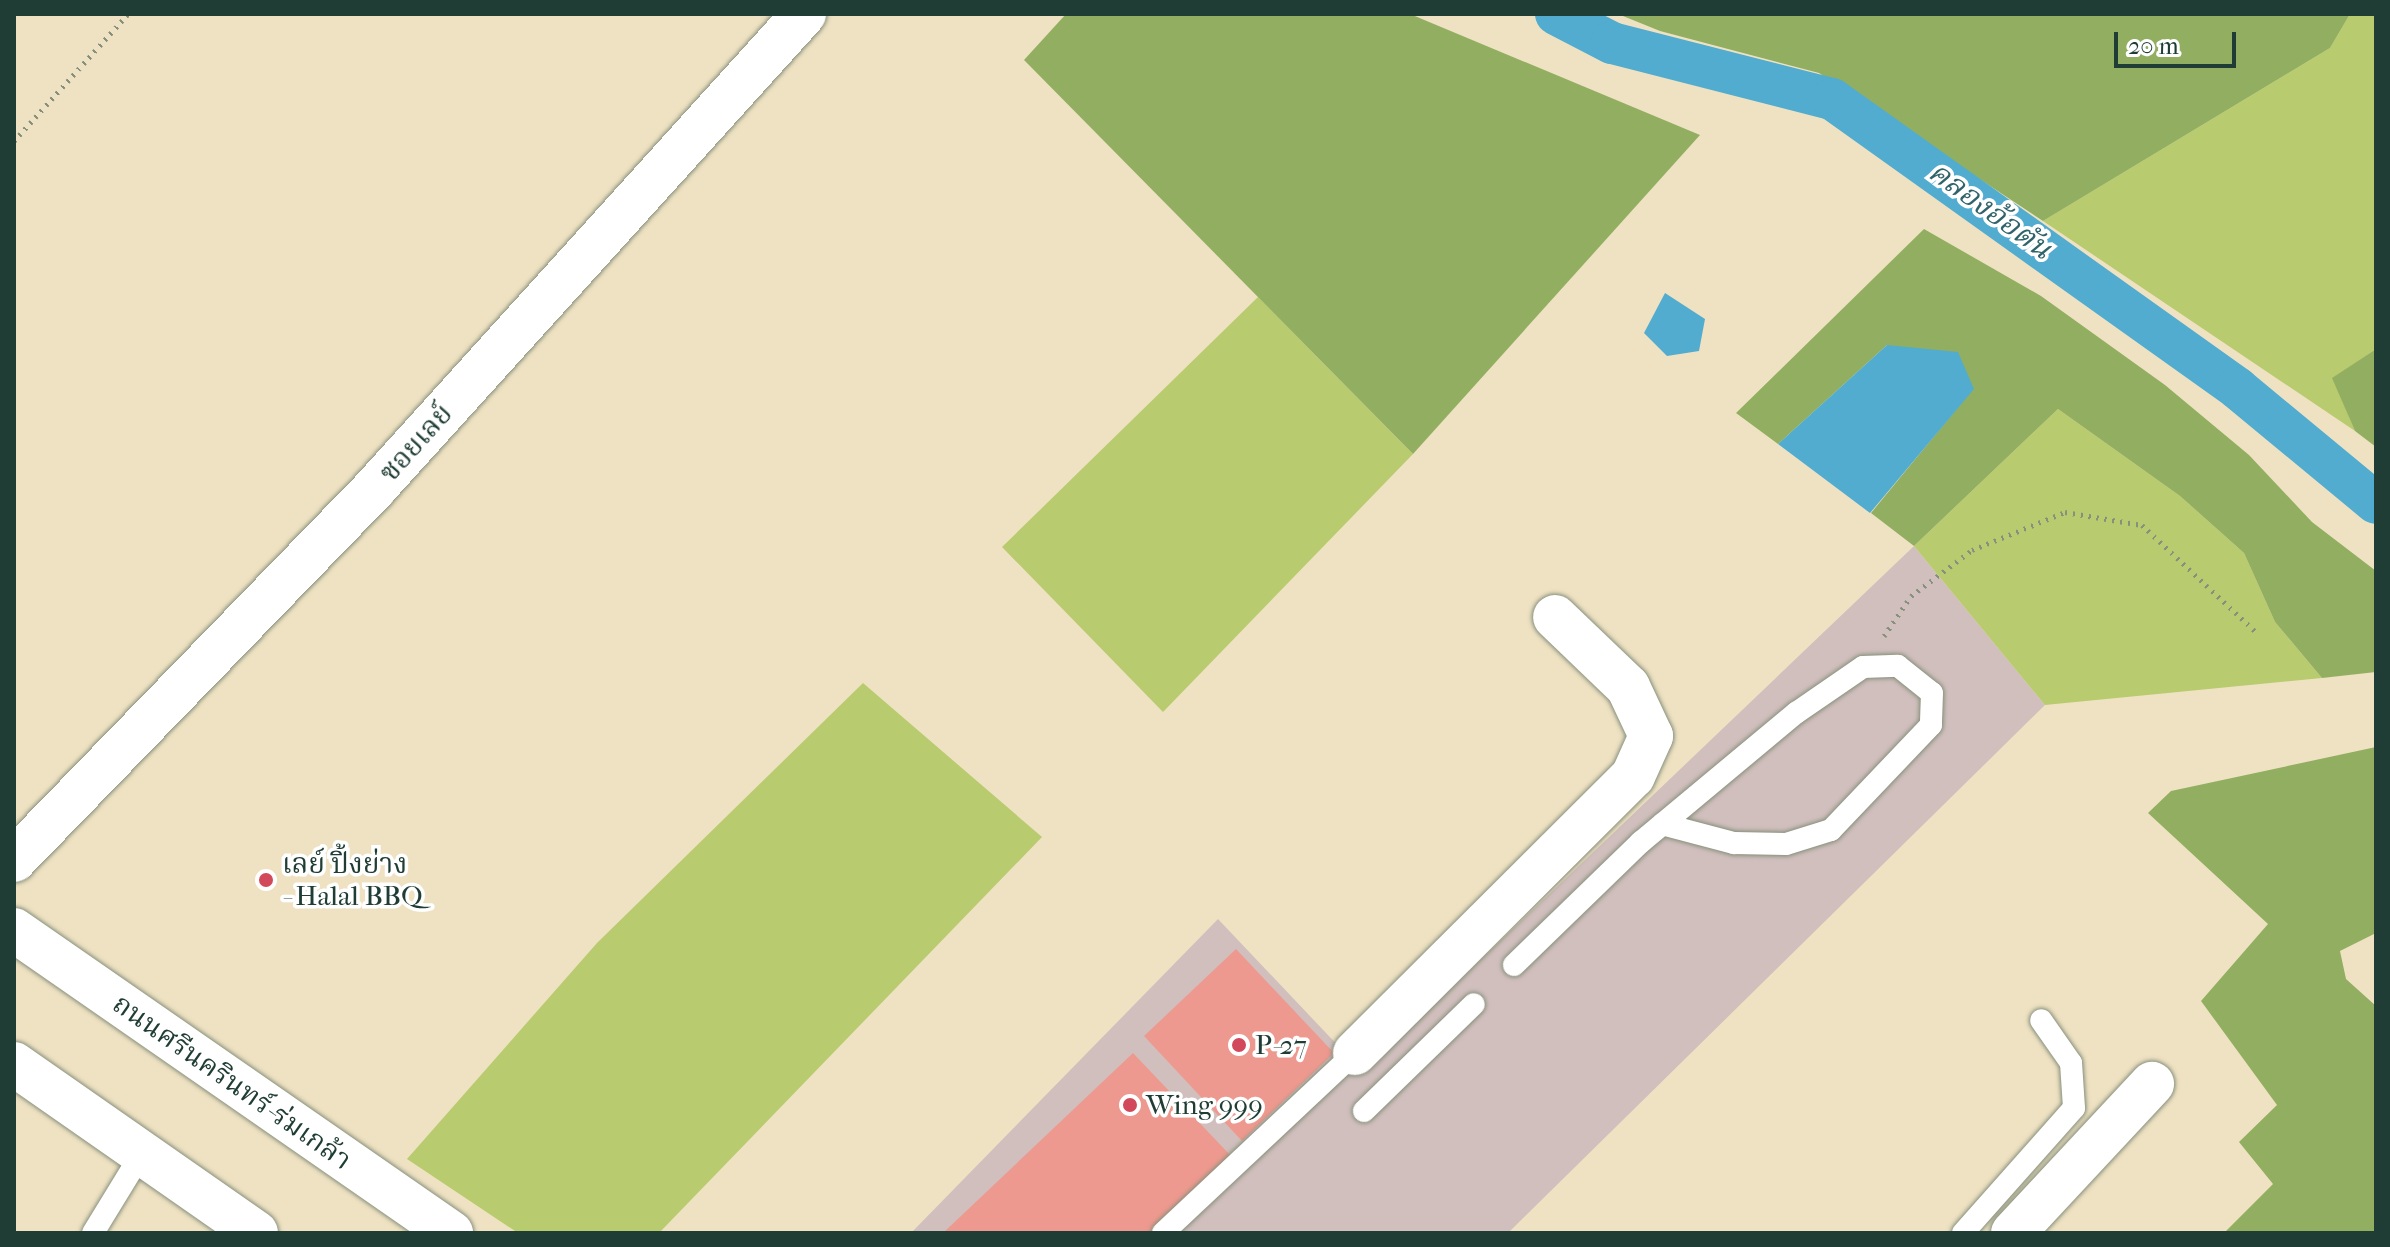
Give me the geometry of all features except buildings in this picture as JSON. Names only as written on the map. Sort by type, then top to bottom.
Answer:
[{"type":"street","name":"ซอยเลย์","points":[[14,860],[374,489],[804,14]]},
{"type":"street","points":[[1355,1053],[1633,776],[1651,736],[1628,687],[1555,617]]},
{"type":"street","name":"ถนนศรีนครินทร์-ร่มเกล้า","points":[[14,930],[451,1233]]},
{"type":"street","points":[[14,1064],[256,1233]]},
{"type":"street","points":[[2013,1233],[2152,1084]]},
{"type":"lane","points":[[1514,965],[1662,824],[1796,713],[1863,667],[1898,666],[1932,693],[1931,725],[1831,830],[1786,844],[1734,843],[1662,824]]},
{"type":"lane","points":[[1364,1111],[1474,1004]]},
{"type":"lane","points":[[1963,1233],[2074,1108],[2071,1063],[2041,1020]]},
{"type":"lane","points":[[1163,1233],[1355,1053]]},
{"type":"lane","points":[[93,1233],[142,1153]]},
{"type":"path","points":[[14,141],[128,14]]},
{"type":"path","points":[[1863,667],[1911,596],[1972,550],[2065,512],[2142,525],[2256,632]]},
{"type":"shaded area","points":[[1914,546],[2045,705],[1508,1233],[911,1233],[1218,919],[1363,1072]]},
{"type":"green space","points":[[1066,14],[1410,14],[1700,135],[1413,454],[1024,60]]},
{"type":"green space","points":[[1618,14],[2350,14],[2330,48],[2043,221],[1819,73],[1660,31]]},
{"type":"green space","points":[[2350,14],[2376,14],[2376,349],[2333,378],[2355,431],[2043,221],[2330,48]]},
{"type":"green space","points":[[1924,229],[2041,296],[2165,385],[2249,455],[2312,522],[2376,571],[2376,672],[2322,678],[2275,622],[2244,553],[2180,496],[2058,409],[1914,546],[1871,513],[1973,389],[1887,345],[1778,444],[1736,413]]},
{"type":"green space","points":[[1258,297],[1413,454],[1163,712],[1002,547]]},
{"type":"green space","points":[[2376,349],[2376,447],[2355,431],[2332,378]]},
{"type":"green space","points":[[2058,409],[2180,496],[2244,553],[2275,622],[2322,678],[2045,705],[1914,546]]},
{"type":"green space","points":[[863,683],[1042,837],[659,1233],[518,1233],[407,1159],[597,943]]},
{"type":"green space","points":[[2376,747],[2376,933],[2340,951],[2346,979],[2376,1006],[2376,1233],[2224,1233],[2273,1184],[2239,1142],[2277,1105],[2201,1001],[2268,924],[2148,813],[2171,791]]},
{"type":"water","points":[[1665,293],[1705,319],[1699,351],[1667,356],[1644,333]]},
{"type":"water","points":[[1887,345],[1958,352],[1974,389],[1870,513],[1778,444]]},
{"type":"waterway","name":"คลองอ้อตัน","points":[[1556,14],[1612,43],[1832,99],[2237,388],[2376,503]]},
{"type":"place","name":"เลย์ ปิ้งย่าง - Halal BBQ","points":[[266,880]]},
{"type":"place","name":"P-27","points":[[1239,1045]]},
{"type":"place","name":"Wing 999","points":[[1130,1105]]}]
